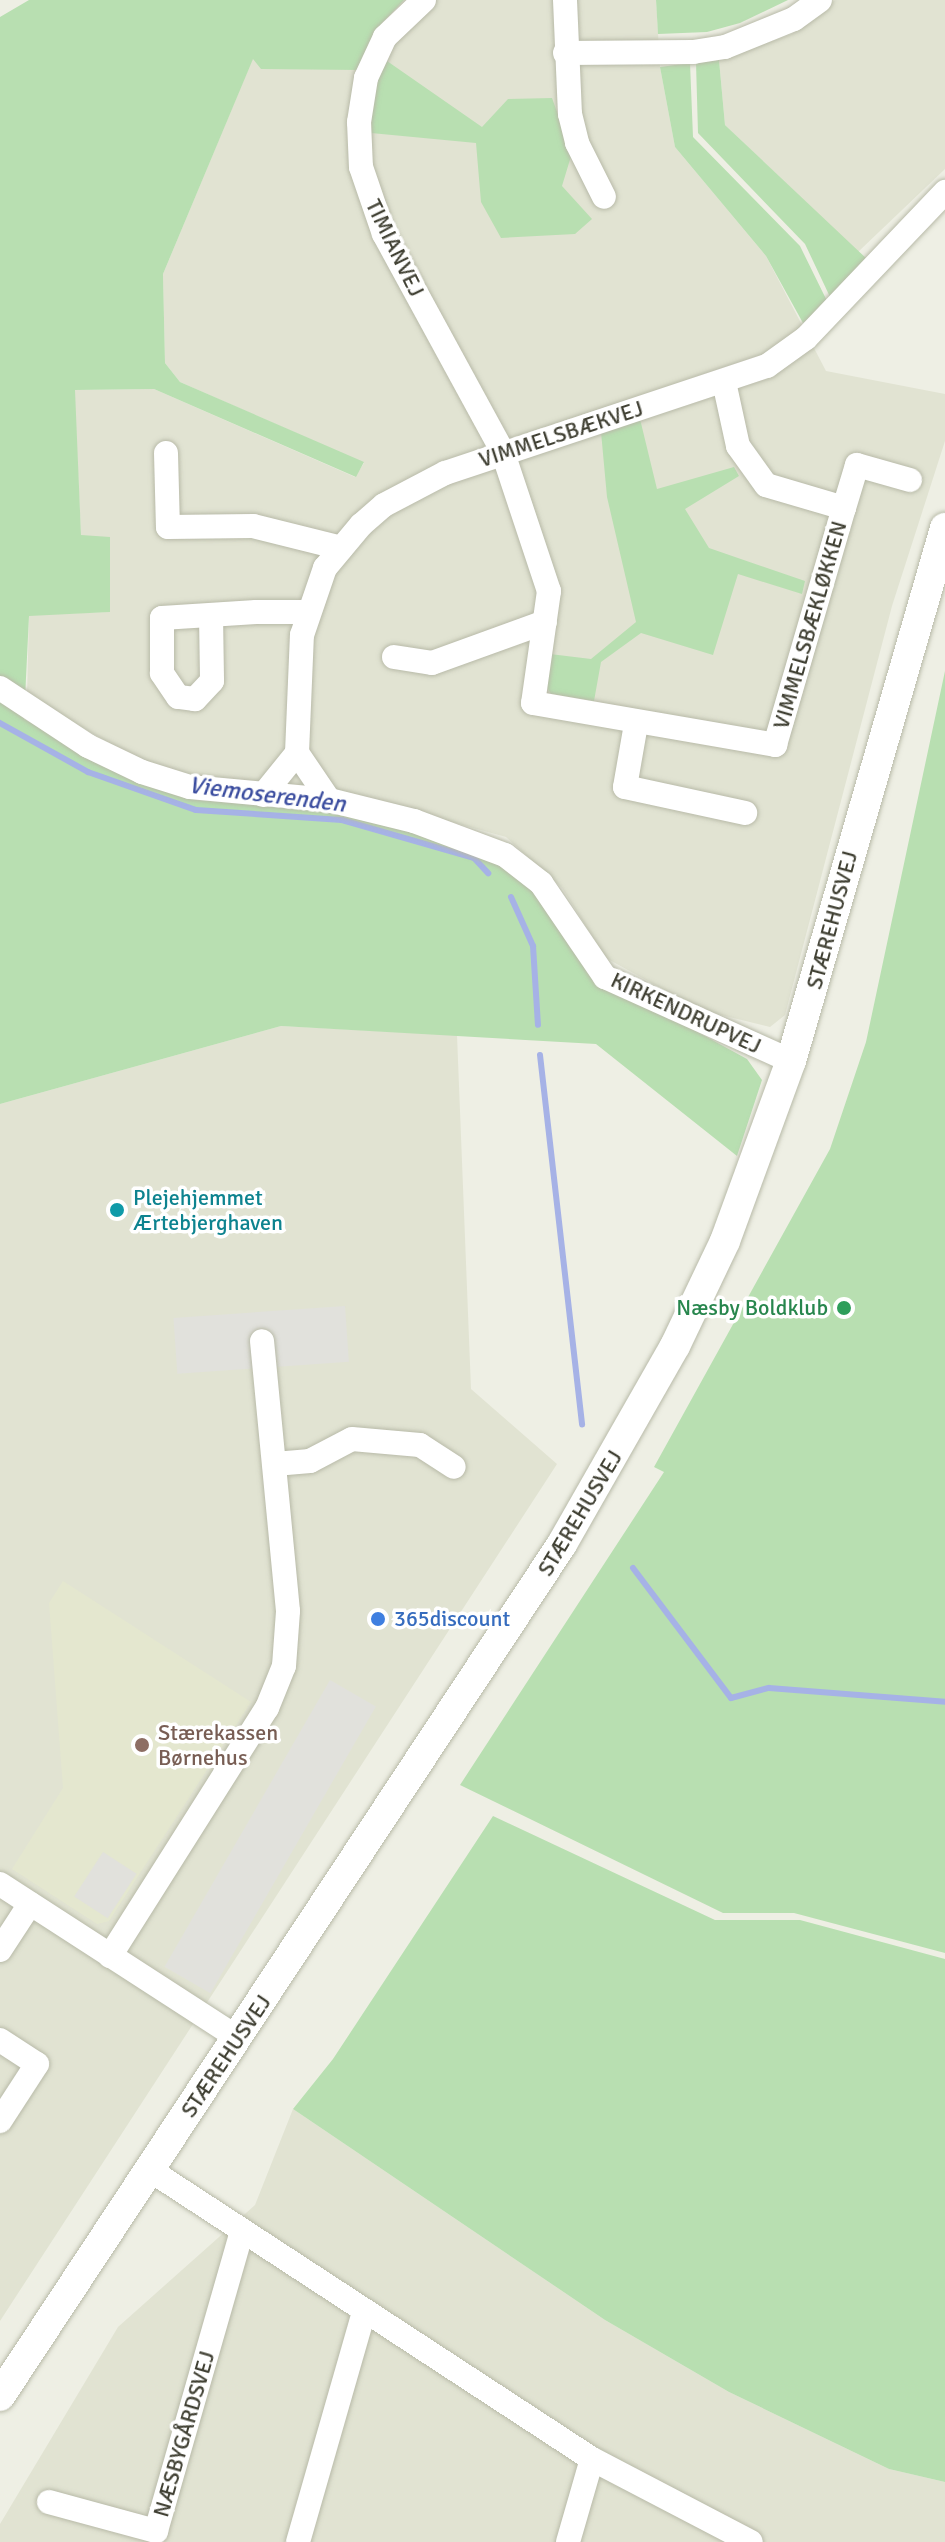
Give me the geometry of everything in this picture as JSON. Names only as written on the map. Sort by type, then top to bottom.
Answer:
[{"type":"street","name":"TIMIANVEJ","points":[[424,0],[385,37],[366,78],[359,122],[361,167],[384,234],[502,450]]},
{"type":"street","points":[[565,0],[565,53],[577,143],[604,197]]},
{"type":"street","points":[[565,53],[693,52],[725,47],[794,19],[820,0]]},
{"type":"street","name":"VIMMELSBÆKVEJ","points":[[297,753],[307,612],[325,568],[384,505],[502,450],[767,366],[806,338],[945,192]]},
{"type":"street","name":"VIMMELSBÆKLØKKEN","points":[[724,382],[738,446],[766,485],[844,508]]},
{"type":"street","name":"VIMMELSBÆKLØKKEN","points":[[502,450],[549,591],[533,703],[636,724],[775,745],[857,465],[910,480]]},
{"type":"street","points":[[166,453],[168,527],[253,526],[341,548]]},
{"type":"street","name":"STÆREHUSVEJ","points":[[0,2396],[448,1721],[620,1447],[725,1241],[791,1061],[945,528]]},
{"type":"street","points":[[211,615],[307,612]]},
{"type":"street","points":[[394,657],[432,663],[545,622]]},
{"type":"street","name":"KIRKENDRUPVEJ","points":[[0,688],[88,746],[142,772],[190,787],[329,800],[414,821],[516,860],[541,883],[605,977],[791,1061]]},
{"type":"street","points":[[636,724],[625,787],[745,813]]},
{"type":"street","points":[[263,795],[297,753],[329,800]]},
{"type":"street","points":[[110,1956],[267,1708],[284,1666],[288,1611],[262,1341]]},
{"type":"street","points":[[275,1464],[310,1461],[352,1439],[420,1445],[454,1467]]},
{"type":"street","points":[[0,1884],[238,2038]]},
{"type":"street","points":[[0,1950],[30,1904]]},
{"type":"street","points":[[0,2040],[37,2064],[0,2121]]},
{"type":"street","points":[[150,2170],[592,2459],[751,2542]]},
{"type":"street","name":"NÆSBYGÅRDSVEJ","points":[[49,2502],[156,2531],[242,2231]]},
{"type":"street","points":[[298,2542],[364,2312]]},
{"type":"street","points":[[568,2542],[592,2459]]},
{"type":"shaded area","points":[[404,0],[656,0],[660,67],[675,147],[766,256],[826,371],[945,394],[945,441],[892,606],[785,1015],[770,1027],[701,1010],[606,958],[562,888],[506,837],[358,796],[183,775],[141,761],[27,696],[29,615],[109,612],[81,535],[74,390],[154,389],[355,477],[364,463],[180,382],[165,363],[163,274],[253,58],[359,70],[382,23]]},
{"type":"shaded area","points":[[835,0],[945,0],[945,169],[858,252],[725,125],[719,60],[792,34]]},
{"type":"shaded area","points":[[281,1026],[457,1035],[471,1389],[557,1464],[0,2321],[0,1104]]},
{"type":"shaded area","points":[[345,1306],[349,1362],[177,1374],[173,1318]]},
{"type":"shaded area","name":"Stærekassen Børnehus","points":[[63,1581],[251,1702],[109,1921],[97,1924],[12,1869],[63,1788],[49,1603]]},
{"type":"shaded area","points":[[330,1680],[376,1706],[210,1993],[164,1967]]},
{"type":"shaded area","points":[[103,1852],[137,1874],[108,1918],[74,1896]]},
{"type":"shaded area","points":[[293,2109],[605,2320],[729,2392],[889,2469],[945,2482],[945,2542],[0,2542],[0,2524],[118,2327],[255,2205]]},
{"type":"green space","points":[[29,0],[404,0],[382,23],[359,70],[261,69],[253,59],[163,274],[165,363],[180,382],[364,462],[356,477],[154,389],[75,390],[81,535],[110,537],[110,612],[29,616],[24,719],[133,780],[196,800],[338,810],[436,834],[512,871],[537,891],[571,949],[595,976],[747,1059],[762,1080],[737,1156],[596,1044],[281,1026],[0,1104],[0,17]]},
{"type":"green space","points":[[656,0],[788,0],[740,23],[707,32],[658,34]]},
{"type":"green space","points":[[719,60],[725,125],[868,260],[831,299],[805,244],[698,133],[696,63]]},
{"type":"green space","points":[[387,61],[482,127],[508,99],[552,98],[572,153],[562,186],[592,219],[575,234],[501,238],[481,202],[476,143],[371,133],[373,86]]},
{"type":"green space","points":[[690,63],[693,137],[800,246],[828,303],[803,323],[766,256],[675,147],[660,67]]},
{"type":"green space","points":[[640,419],[657,489],[734,467],[739,476],[685,509],[709,548],[805,581],[802,594],[738,574],[713,655],[641,633],[601,662],[594,701],[551,694],[544,682],[550,654],[591,659],[636,622],[607,497],[601,432]]},
{"type":"green space","points":[[945,671],[945,1953],[794,1913],[723,1913],[460,1785],[664,1472],[654,1467],[830,1149],[866,1042]]},
{"type":"green space","points":[[493,1816],[715,1920],[800,1920],[945,1959],[945,2482],[889,2469],[729,2392],[605,2320],[293,2109],[333,2059]]},
{"type":"waterway","name":"Viemoserenden","points":[[0,723],[88,772],[196,810],[342,820],[474,858],[488,873]]},
{"type":"waterway","name":"Viemoserenden","points":[[511,897],[533,946],[538,1025]]},
{"type":"waterway","name":"Viemoserenden","points":[[540,1055],[582,1425]]},
{"type":"waterway","name":"Viemoserenden","points":[[633,1568],[731,1698],[769,1688],[945,1702]]},
{"type":"place","name":"Plejehjemmet Ærtebjerghaven","points":[[117,1210]]},
{"type":"place","name":"Næsby Boldklub","points":[[844,1308]]},
{"type":"place","name":"365discount","points":[[378,1619]]},
{"type":"place","name":"Stærekassen Børnehus","points":[[142,1745]]}]
